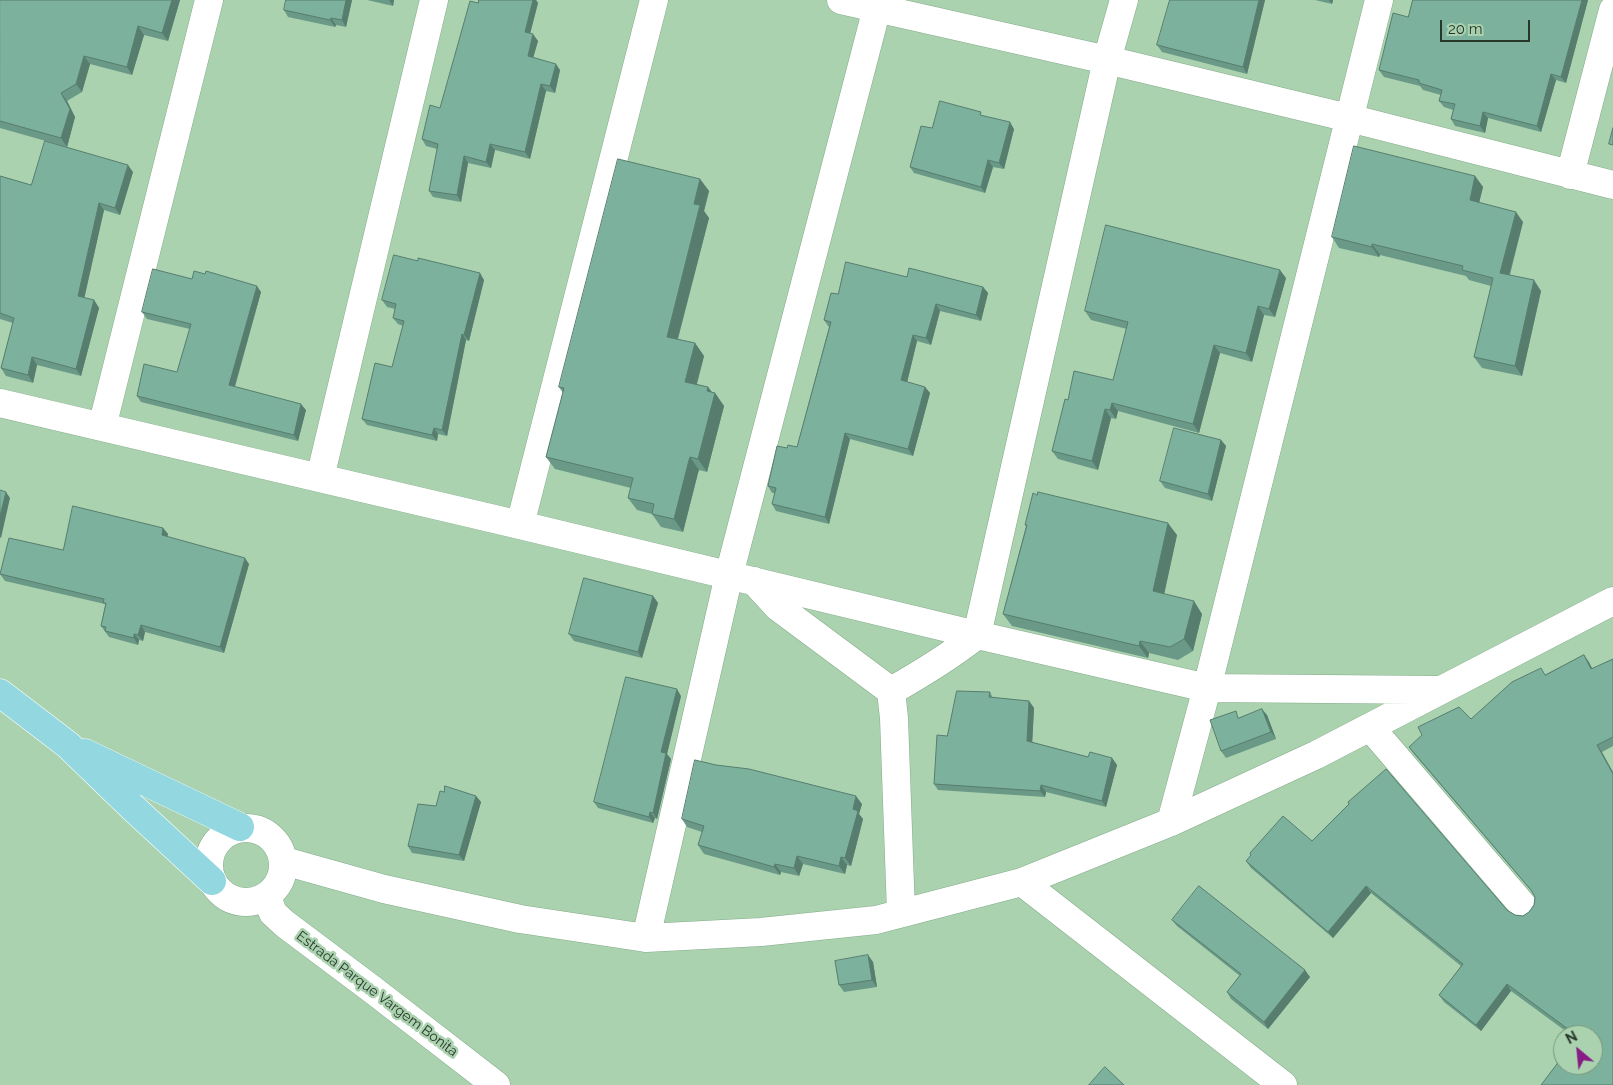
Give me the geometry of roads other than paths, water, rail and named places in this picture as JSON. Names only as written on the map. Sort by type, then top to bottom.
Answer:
[{"type":"main road","points":[[0,693],[68,745],[212,881]]},
{"type":"main road","points":[[68,745],[240,827]]},
{"type":"street","points":[[102,426],[209,0]]},
{"type":"street","points":[[320,478],[434,0]]},
{"type":"street","points":[[520,525],[654,0]]},
{"type":"street","points":[[841,0],[1107,60],[1350,118],[1613,185]]},
{"type":"street","points":[[891,691],[953,654],[977,635],[1107,60],[1124,0]]},
{"type":"street","points":[[1171,822],[1207,688],[1379,0]]},
{"type":"street","points":[[646,938],[741,578],[877,8]]},
{"type":"street","points":[[1570,175],[1613,10]]},
{"type":"street","points":[[0,402],[1207,688],[1442,690]]},
{"type":"street","points":[[741,578],[891,691],[894,718],[901,913]]},
{"type":"street","points":[[284,861],[384,889],[520,919],[646,938],[761,932],[876,920],[1022,882],[1171,822],[1316,755],[1442,690],[1606,613]]},
{"type":"street","points":[[1370,727],[1524,907]]},
{"type":"street","points":[[240,827],[256,828],[270,834],[280,846],[284,861],[280,881],[267,896],[254,901],[242,902],[230,899],[220,892],[212,881],[209,869],[209,857],[214,845],[225,833],[240,827]]},
{"type":"street","points":[[1022,882],[1283,1085]]},
{"type":"street","name":"Estrada Parque Vargem Bonita","points":[[267,896],[273,913],[285,924],[496,1085]]}]
